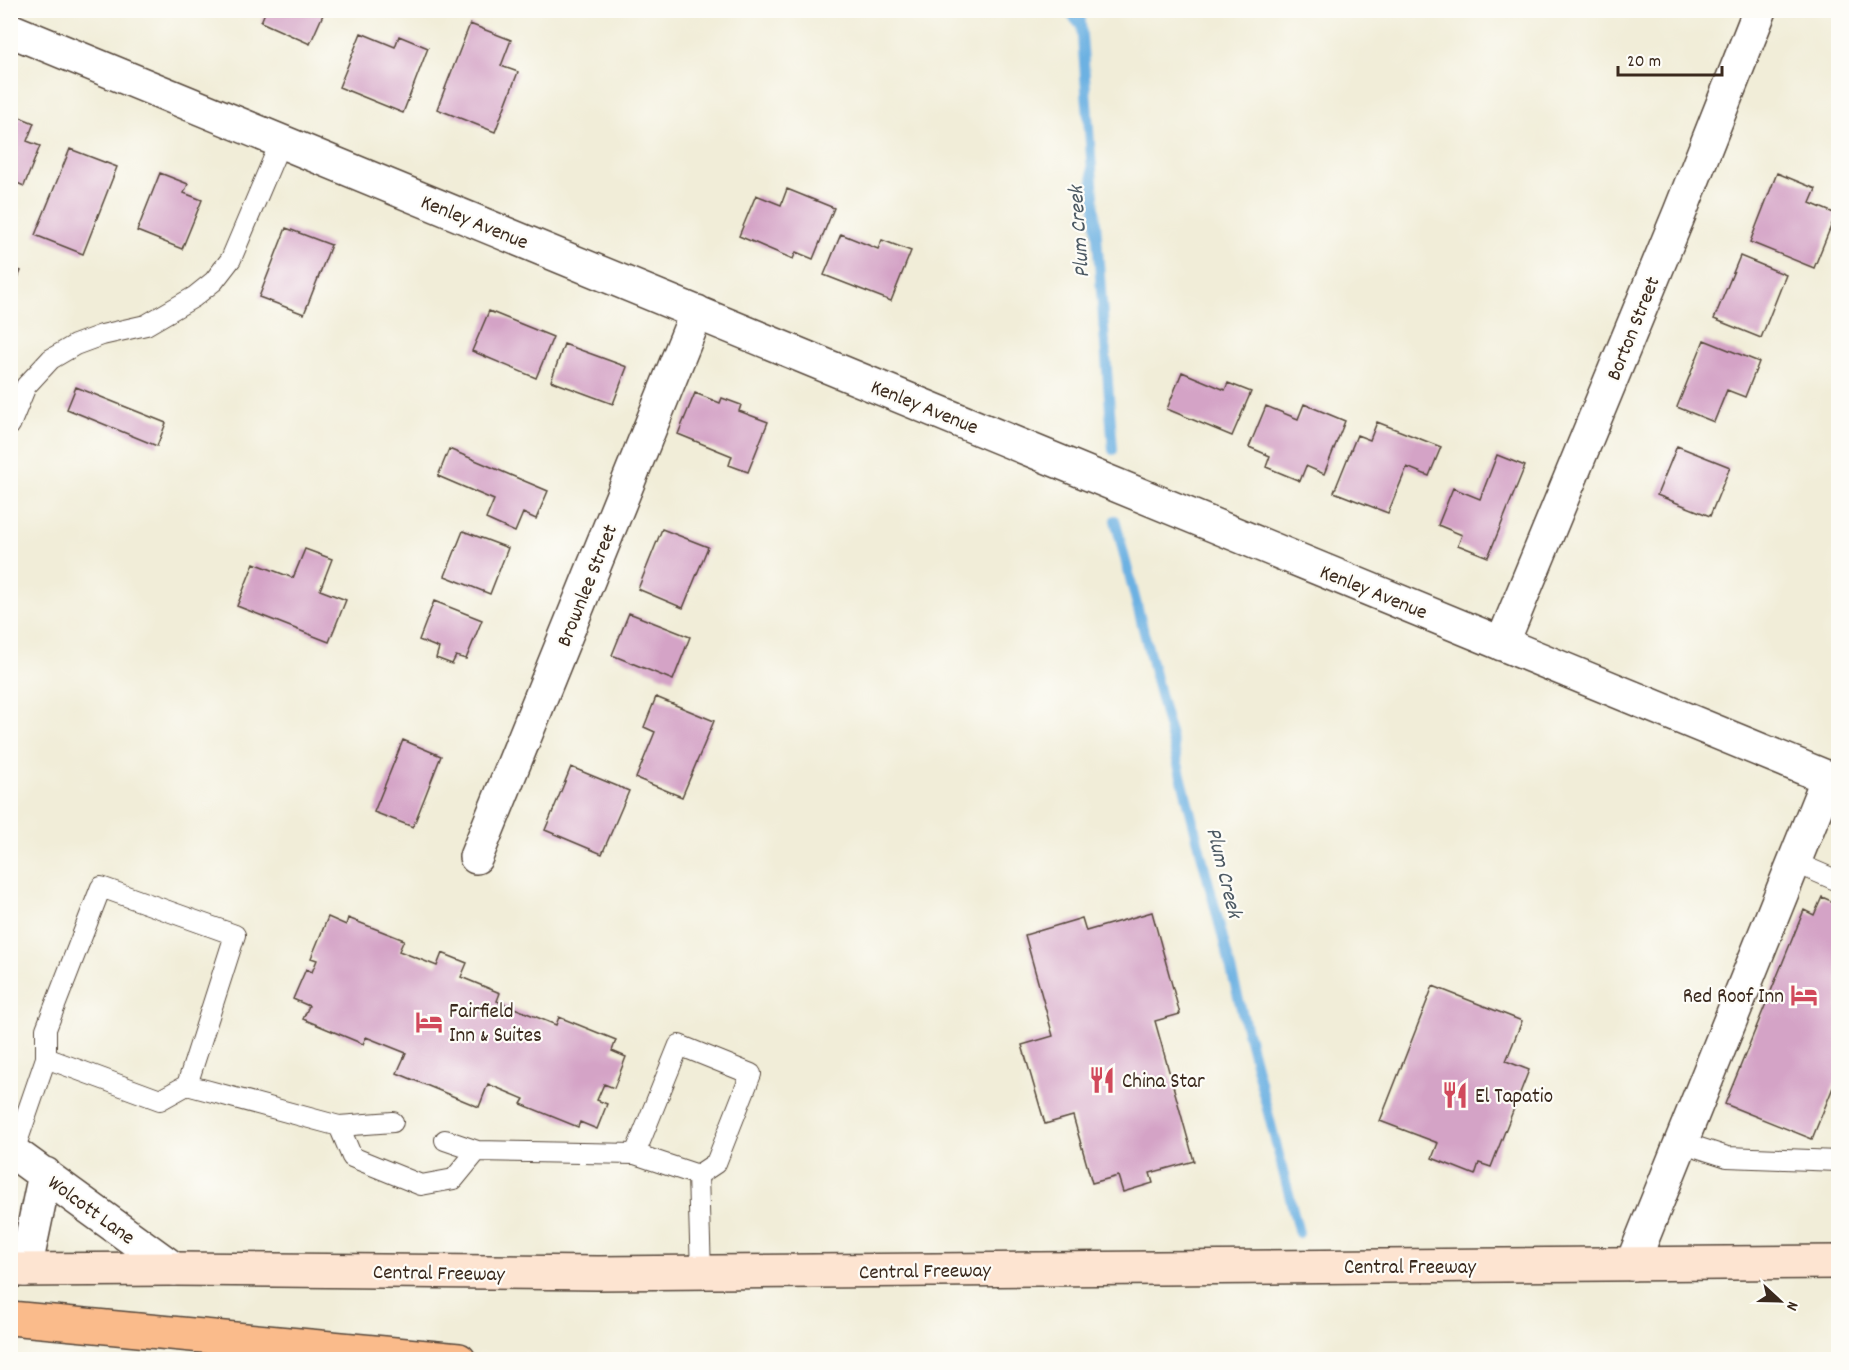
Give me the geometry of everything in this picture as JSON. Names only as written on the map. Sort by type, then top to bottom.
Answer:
[{"type":"highway","points":[[10,1318],[459,1359]]},
{"type":"main road","name":"Central Freeway","points":[[18,1270],[701,1273],[1839,1262]]},
{"type":"street","name":"Borton Street","points":[[1502,644],[1671,234],[1760,10]]},
{"type":"street","name":"Kenley Avenue","points":[[10,30],[1833,780]]},
{"type":"street","name":"Brownlee Street","points":[[476,857],[697,312]]},
{"type":"street","points":[[1632,1264],[1794,862],[1833,780]]},
{"type":"street","name":"Wolcott Lane","points":[[12,1150],[174,1269]]},
{"type":"street","points":[[18,1270],[45,1174]]},
{"type":"lane","points":[[10,425],[26,386],[51,359],[75,345],[102,335],[146,325],[194,297],[214,281],[231,259],[281,141]]},
{"type":"lane","points":[[1794,862],[1839,881]]},
{"type":"lane","points":[[12,1150],[46,1058],[46,1029],[101,887],[235,935],[187,1085],[160,1100],[46,1058]]},
{"type":"lane","points":[[635,1154],[679,1045],[751,1074],[716,1162],[698,1175]]},
{"type":"lane","points":[[187,1085],[339,1126],[393,1122]]},
{"type":"lane","points":[[339,1126],[352,1157],[421,1185],[454,1179],[477,1151]]},
{"type":"lane","points":[[445,1140],[477,1151],[635,1154],[698,1175]]},
{"type":"lane","points":[[1681,1142],[1727,1157],[1839,1161]]},
{"type":"lane","points":[[698,1175],[701,1273]]},
{"type":"building","points":[[266,10],[325,10],[310,44],[261,22]]},
{"type":"building","points":[[470,24],[511,40],[501,66],[518,72],[495,132],[437,109]]},
{"type":"building","points":[[361,33],[395,47],[399,36],[428,48],[403,113],[339,87]]},
{"type":"building","points":[[12,114],[34,123],[27,141],[40,146],[24,186],[10,180],[10,119]]},
{"type":"building","points":[[70,149],[117,167],[83,254],[35,235]]},
{"type":"building","points":[[160,173],[188,184],[184,193],[202,200],[182,249],[137,231]]},
{"type":"building","points":[[1777,173],[1816,189],[1810,203],[1836,214],[1814,268],[1750,242]]},
{"type":"building","points":[[787,189],[834,208],[813,259],[796,252],[793,259],[739,236],[756,195],[781,205]]},
{"type":"building","points":[[286,228],[331,245],[304,314],[259,297]]},
{"type":"building","points":[[841,234],[878,249],[882,240],[911,251],[891,301],[824,275]]},
{"type":"building","points":[[1740,256],[1786,275],[1761,338],[1714,319]]},
{"type":"building","points":[[10,267],[21,271],[14,287],[10,285]]},
{"type":"building","points":[[489,311],[553,337],[536,378],[472,351]]},
{"type":"building","points":[[1704,340],[1759,362],[1745,397],[1727,390],[1714,422],[1677,407]]},
{"type":"building","points":[[564,344],[627,367],[613,404],[551,381]]},
{"type":"building","points":[[1182,372],[1225,390],[1228,383],[1251,392],[1232,436],[1167,409]]},
{"type":"building","points":[[76,387],[166,423],[157,446],[67,409]]},
{"type":"building","points":[[695,393],[720,403],[722,398],[741,405],[739,411],[768,422],[748,472],[729,465],[732,456],[678,434]]},
{"type":"building","points":[[1304,404],[1345,421],[1324,474],[1306,466],[1300,481],[1266,467],[1270,456],[1249,447],[1266,406],[1298,419]]},
{"type":"building","points":[[1377,422],[1441,447],[1429,476],[1407,467],[1388,513],[1334,492],[1357,435],[1370,440]]},
{"type":"building","points":[[1677,446],[1730,467],[1710,516],[1657,495]]},
{"type":"building","points":[[449,449],[548,491],[536,519],[523,513],[515,532],[486,519],[494,500],[438,476]]},
{"type":"building","points":[[1497,455],[1525,466],[1488,557],[1458,545],[1462,535],[1438,525],[1453,488],[1480,499]]},
{"type":"building","points":[[662,529],[708,547],[683,608],[638,589]]},
{"type":"building","points":[[463,531],[508,548],[490,594],[445,576]]},
{"type":"building","points":[[305,549],[332,559],[320,590],[346,600],[329,642],[237,606],[254,563],[293,578]]},
{"type":"building","points":[[434,601],[482,620],[466,659],[456,656],[452,664],[436,658],[439,648],[419,640]]},
{"type":"building","points":[[629,613],[690,637],[673,680],[612,655]]},
{"type":"building","points":[[656,697],[714,721],[682,797],[636,778],[655,732],[644,727]]},
{"type":"building","points":[[403,740],[441,756],[413,827],[374,812]]},
{"type":"building","points":[[571,767],[629,791],[602,854],[545,830]]},
{"type":"building","name":"Red Roof Inn","points":[[1822,897],[1838,904],[1838,1075],[1812,1139],[1725,1104],[1804,910],[1814,915]]},
{"type":"building","name":"China Star","points":[[1152,912],[1180,1014],[1155,1021],[1194,1161],[1150,1173],[1153,1183],[1123,1192],[1118,1176],[1092,1183],[1073,1116],[1045,1124],[1022,1045],[1053,1036],[1025,935],[1082,918],[1086,931]]},
{"type":"building","name":"Fairfield Inn & Suites","points":[[328,917],[346,925],[348,918],[404,940],[399,951],[437,966],[442,953],[467,963],[461,977],[500,993],[497,1001],[556,1025],[559,1017],[616,1040],[612,1051],[626,1057],[614,1088],[604,1084],[597,1100],[607,1104],[597,1129],[580,1122],[578,1127],[521,1104],[524,1099],[488,1084],[479,1107],[397,1073],[406,1053],[366,1037],[363,1044],[303,1019],[309,1006],[293,999],[306,969],[312,972],[317,960],[311,958]]},
{"type":"building","name":"El Tapatio","points":[[1433,986],[1522,1021],[1506,1061],[1529,1070],[1491,1167],[1479,1163],[1475,1175],[1432,1158],[1438,1143],[1380,1121]]},
{"type":"waterway","points":[[1067,10],[1081,26]]},
{"type":"waterway","name":"Plum Creek","points":[[1080,10],[1113,450]]},
{"type":"waterway","name":"Plum Creek","points":[[1115,520],[1299,1233]]},
{"type":"place","name":"Red Roof Inn","points":[[1804,995]]},
{"type":"place","name":"Fairfield Inn & Suites","points":[[429,1022]]},
{"type":"place","name":"China Star","points":[[1102,1080]]},
{"type":"place","name":"El Tapatio","points":[[1455,1095]]}]
